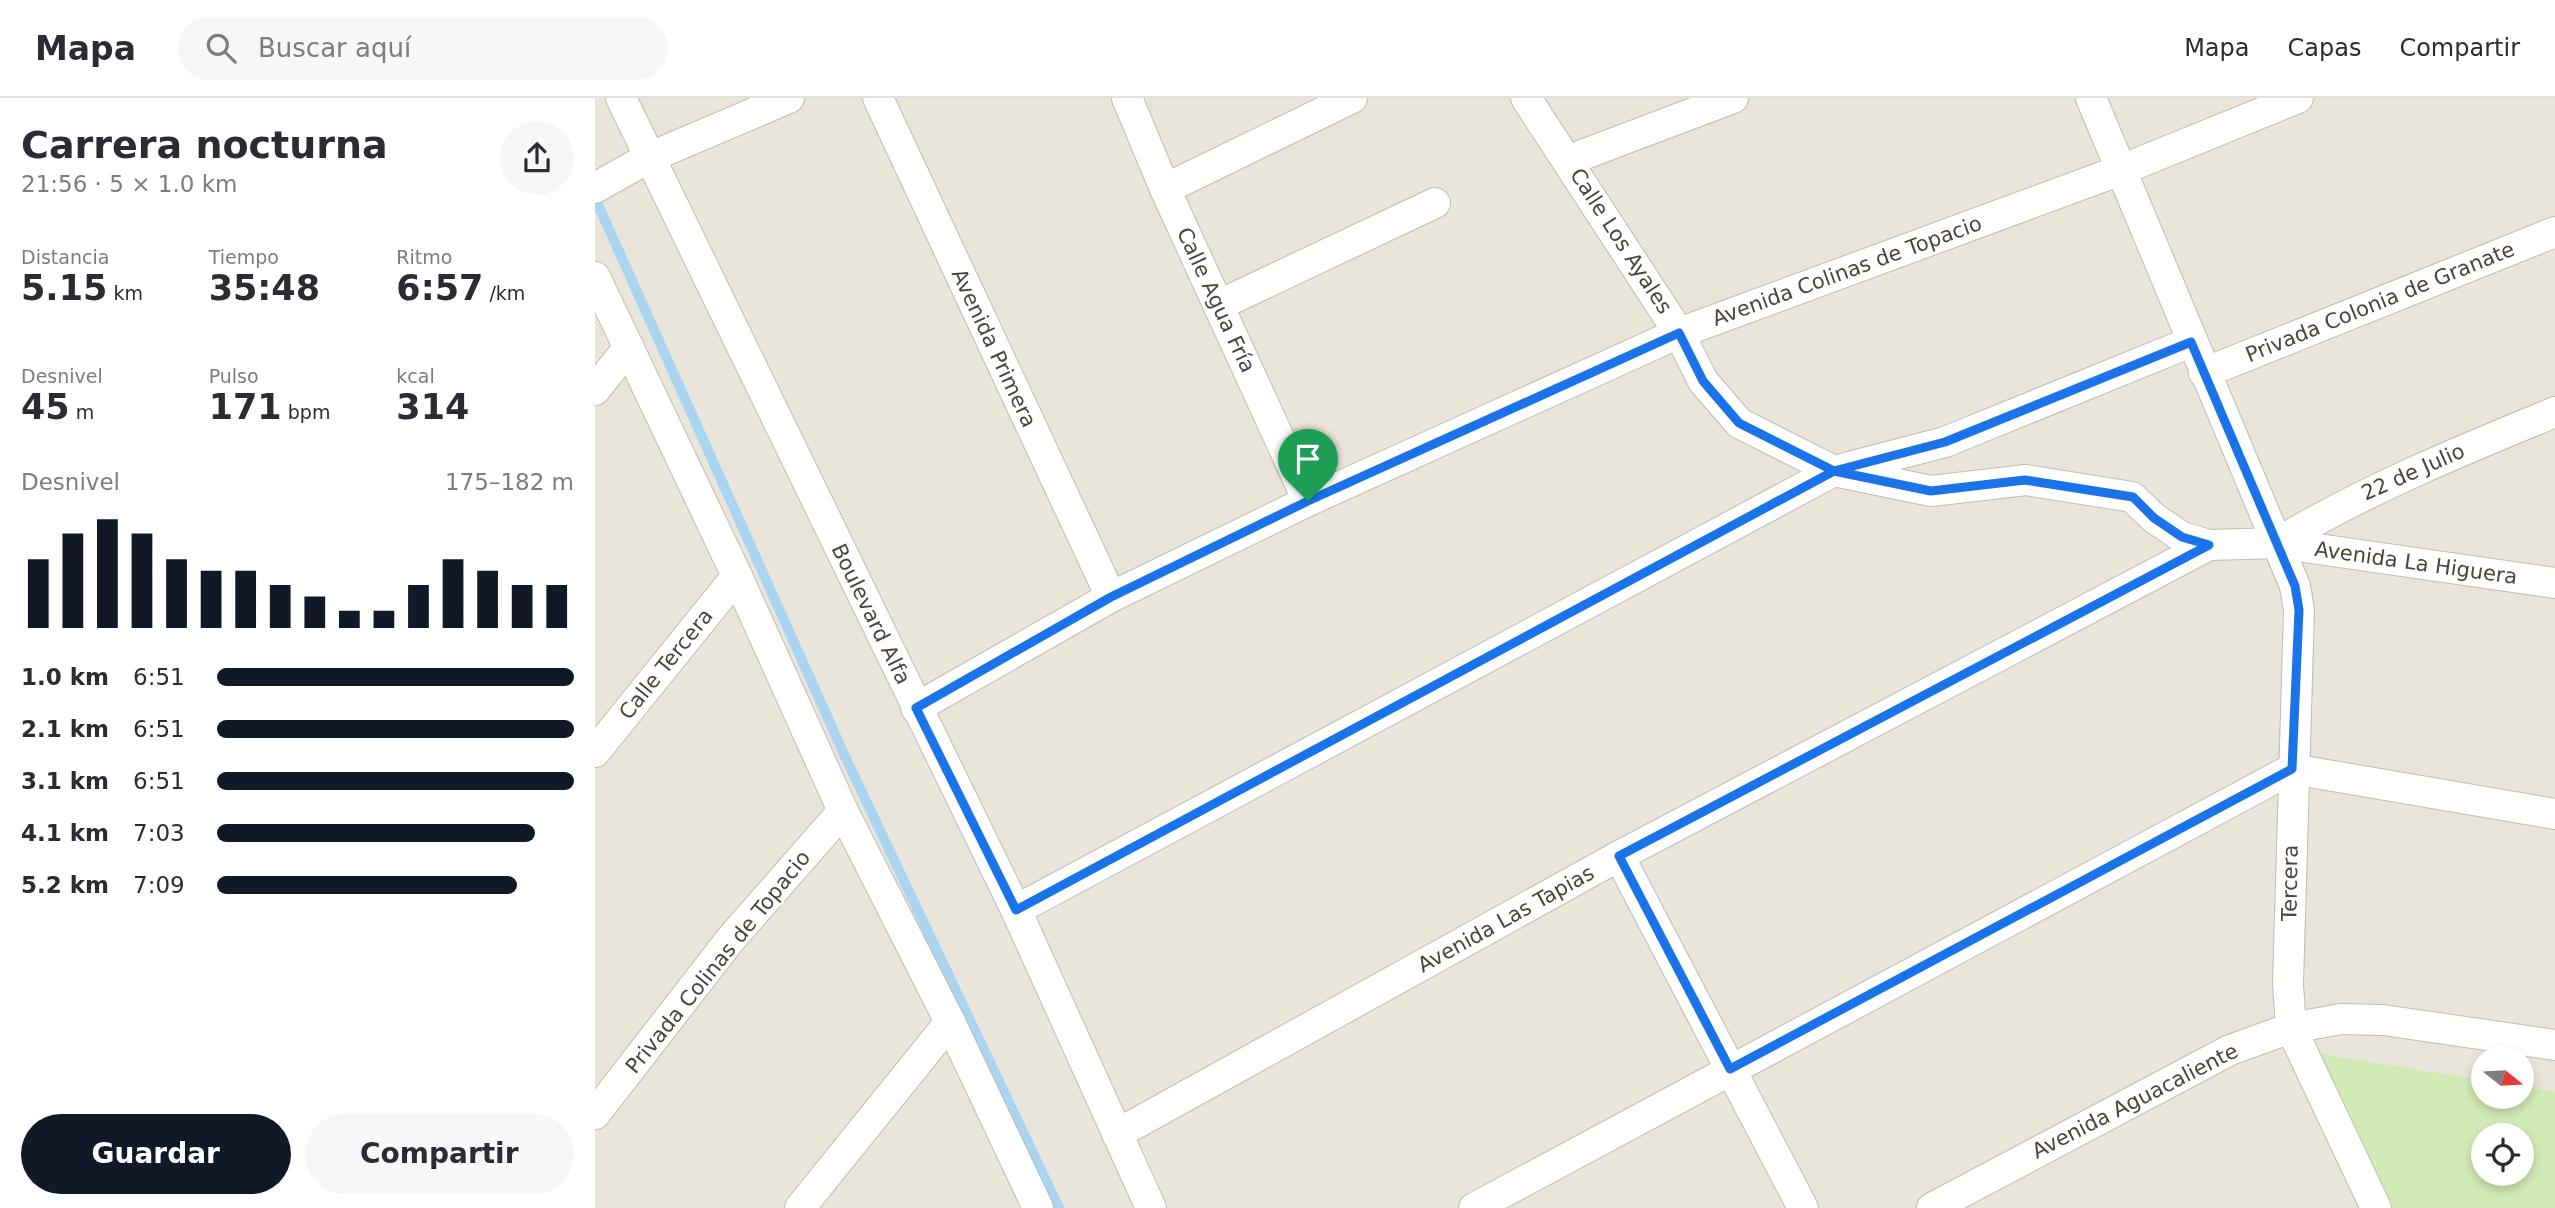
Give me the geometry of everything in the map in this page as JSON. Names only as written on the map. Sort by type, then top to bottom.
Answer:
[{"type":"street","name":"Boulevard Alfa","points":[[621,98],[1016,910],[1151,1208]]},
{"type":"street","points":[[595,188],[648,158],[789,98]]},
{"type":"street","name":"Avenida Primera","points":[[877,98],[1111,597]]},
{"type":"street","name":"Calle Agua Fría","points":[[1127,98],[1165,189],[1308,501]]},
{"type":"street","points":[[1165,189],[1352,98]]},
{"type":"street","name":"Calle Los Ayales","points":[[1526,98],[1569,160],[1679,333],[1703,381],[1739,423],[1834,471],[1931,491],[2025,480],[2133,497],[2154,518],[2182,537],[2209,545]]},
{"type":"street","points":[[1569,160],[1733,98]]},
{"type":"street","name":"Tercera","points":[[2091,98],[2295,586],[2299,610],[2292,769],[2288,984],[2291,1028],[2376,1208]]},
{"type":"street","name":"Avenida Colinas de Topacio","points":[[916,708],[1111,597],[1308,501],[1679,333],[2122,170],[2298,98]]},
{"type":"street","points":[[1219,305],[1434,203]]},
{"type":"street","name":"Privada Colonia de Granate","points":[[2204,373],[2555,232]]},
{"type":"street","points":[[595,277],[737,576],[843,811],[950,1022],[1038,1208]]},
{"type":"street","points":[[1016,910],[1834,471],[1945,442],[2191,342]]},
{"type":"street","points":[[595,390],[629,347]]},
{"type":"street","name":"22 de Julio","points":[[2277,543],[2350,501],[2555,412]]},
{"type":"street","name":"Avenida Las Tapias","points":[[1117,1133],[1619,856],[2209,545],[2277,543]]},
{"type":"street","name":"Avenida La Higuera","points":[[2277,543],[2555,583]]},
{"type":"street","name":"Calle Tercera","points":[[595,752],[737,576]]},
{"type":"street","points":[[1474,1208],[2292,769],[2555,814]]},
{"type":"street","name":"Privada Colinas de Topacio","points":[[595,1114],[730,940],[843,811]]},
{"type":"street","points":[[1619,856],[1803,1208]]},
{"type":"street","name":"Avenida Aguacaliente","points":[[1932,1208],[2230,1049],[2291,1028],[2341,1018],[2383,1020],[2555,1045]]},
{"type":"street","points":[[800,1208],[950,1022]]},
{"type":"shaded area","points":[[595,98],[2555,98],[2555,1208],[595,1208]]},
{"type":"green space","points":[[2320,1054],[2471,1078],[2471,1110],[2534,1110],[2534,1088],[2555,1092],[2555,1208],[2393,1208]]},
{"type":"waterway","points":[[595,198],[848,763],[1059,1208]]},
{"type":"route","points":[[1308,501],[1111,597],[916,708],[1016,910],[1834,471],[1931,491],[2025,480],[2133,497],[2154,518],[2182,537],[2209,545],[1619,856],[1730,1069],[2292,769],[2299,610],[2295,586],[2191,342],[1945,442],[1834,471],[1739,423],[1703,381],[1679,333],[1308,501]]}]
